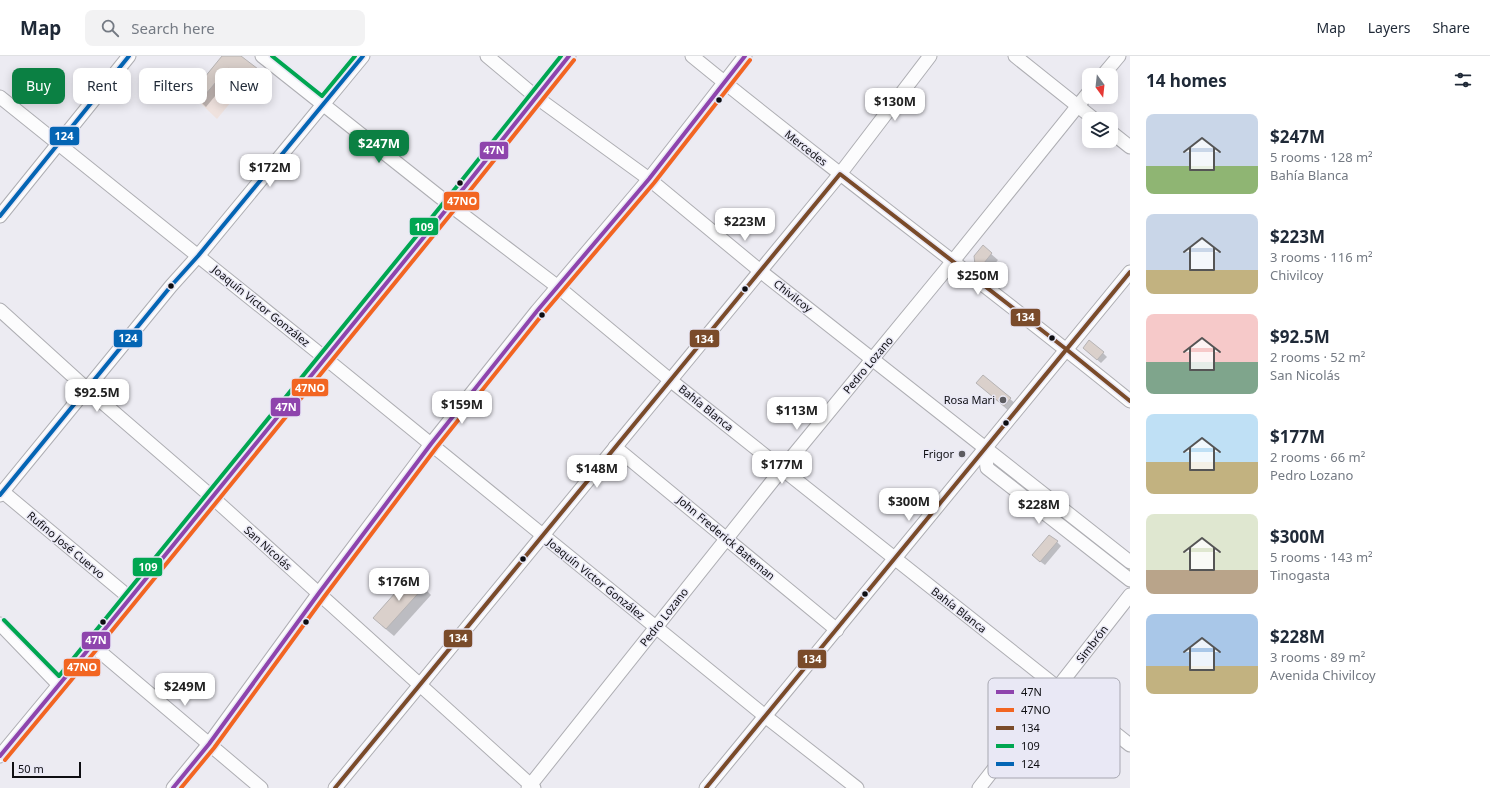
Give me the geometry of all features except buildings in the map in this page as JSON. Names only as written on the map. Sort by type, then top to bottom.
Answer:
[{"type":"street","points":[[0,216],[129,56]]},
{"type":"street","name":"Bahía Blanca","points":[[262,56],[450,205],[558,287],[670,380],[1044,678]]},
{"type":"street","points":[[2,493],[166,292],[198,256],[363,56]]},
{"type":"street","name":"Chivilcoy","points":[[487,56],[536,97],[649,179],[759,270],[1130,562]]},
{"type":"street","points":[[0,756],[92,645],[570,56]]},
{"type":"street","name":"Mercedes","points":[[692,56],[724,83],[1066,349],[1130,401]]},
{"type":"street","points":[[173,788],[210,744],[319,593],[431,444],[558,287],[649,179],[745,56]]},
{"type":"street","points":[[335,788],[759,270],[840,174],[930,56]]},
{"type":"street","points":[[1015,56],[1085,112]]},
{"type":"street","points":[[1109,68],[1119,56]]},
{"type":"street","name":"Joaquín Victor González","points":[[0,97],[325,358],[765,716],[857,788]]},
{"type":"street","name":"Pedro Lozano","points":[[531,787],[782,469],[1082,101]]},
{"type":"street","points":[[1118,138],[1130,147]]},
{"type":"street","points":[[706,788],[1130,272]]},
{"type":"street","name":"San Nicolás","points":[[0,310],[87,389],[212,497],[319,593],[531,787]]},
{"type":"street","name":"John Frederick Bateman","points":[[615,447],[837,630]]},
{"type":"street","points":[[985,449],[987,468],[1130,580]]},
{"type":"street","name":"Rufino José Cuervo","points":[[2,493],[130,598]]},
{"type":"street","name":"Simbrón","points":[[1065,678],[1130,595]]},
{"type":"street","points":[[0,624],[59,685]]},
{"type":"street","points":[[92,645],[261,788]]},
{"type":"street","name":"Bahía Blanca","points":[[1120,737],[1130,745]]},
{"type":"street","name":"Simbrón","points":[[979,788],[988,776]]},
{"type":"shaded area","points":[[222,56],[241,56],[257,68],[215,68],[215,104],[229,104],[217,119],[201,104],[207,104],[207,74]]},
{"type":"green space","points":[[996,465],[1130,568],[1130,572],[995,466]]},
{"type":"transit line","name":"124","points":[[0,216],[129,56]]},
{"type":"transit line","name":"109","points":[[272,56],[322,96],[355,56]]},
{"type":"transit line","name":"124","points":[[0,495],[171,286],[198,256],[363,56]]},
{"type":"transit line","name":"109","points":[[4,620],[59,676],[561,56]]},
{"type":"transit line","name":"47N","points":[[0,756],[463,189],[569,56]]},
{"type":"transit line","name":"47N","points":[[173,788],[209,744],[319,593],[431,444],[537,311],[649,179],[745,56]]},
{"type":"transit line","name":"47NO","points":[[5,760],[468,193],[574,60]]},
{"type":"transit line","name":"47NO","points":[[181,788],[214,748],[324,597],[436,448],[542,315],[654,183],[750,60]]},
{"type":"transit line","name":"134","points":[[335,788],[840,174],[1066,349],[1130,401]]},
{"type":"transit line","name":"134","points":[[706,788],[1130,272]]},
{"type":"place","name":"Rosa Mari","points":[[1003,400]]},
{"type":"place","name":"Frigor","points":[[962,454]]}]
